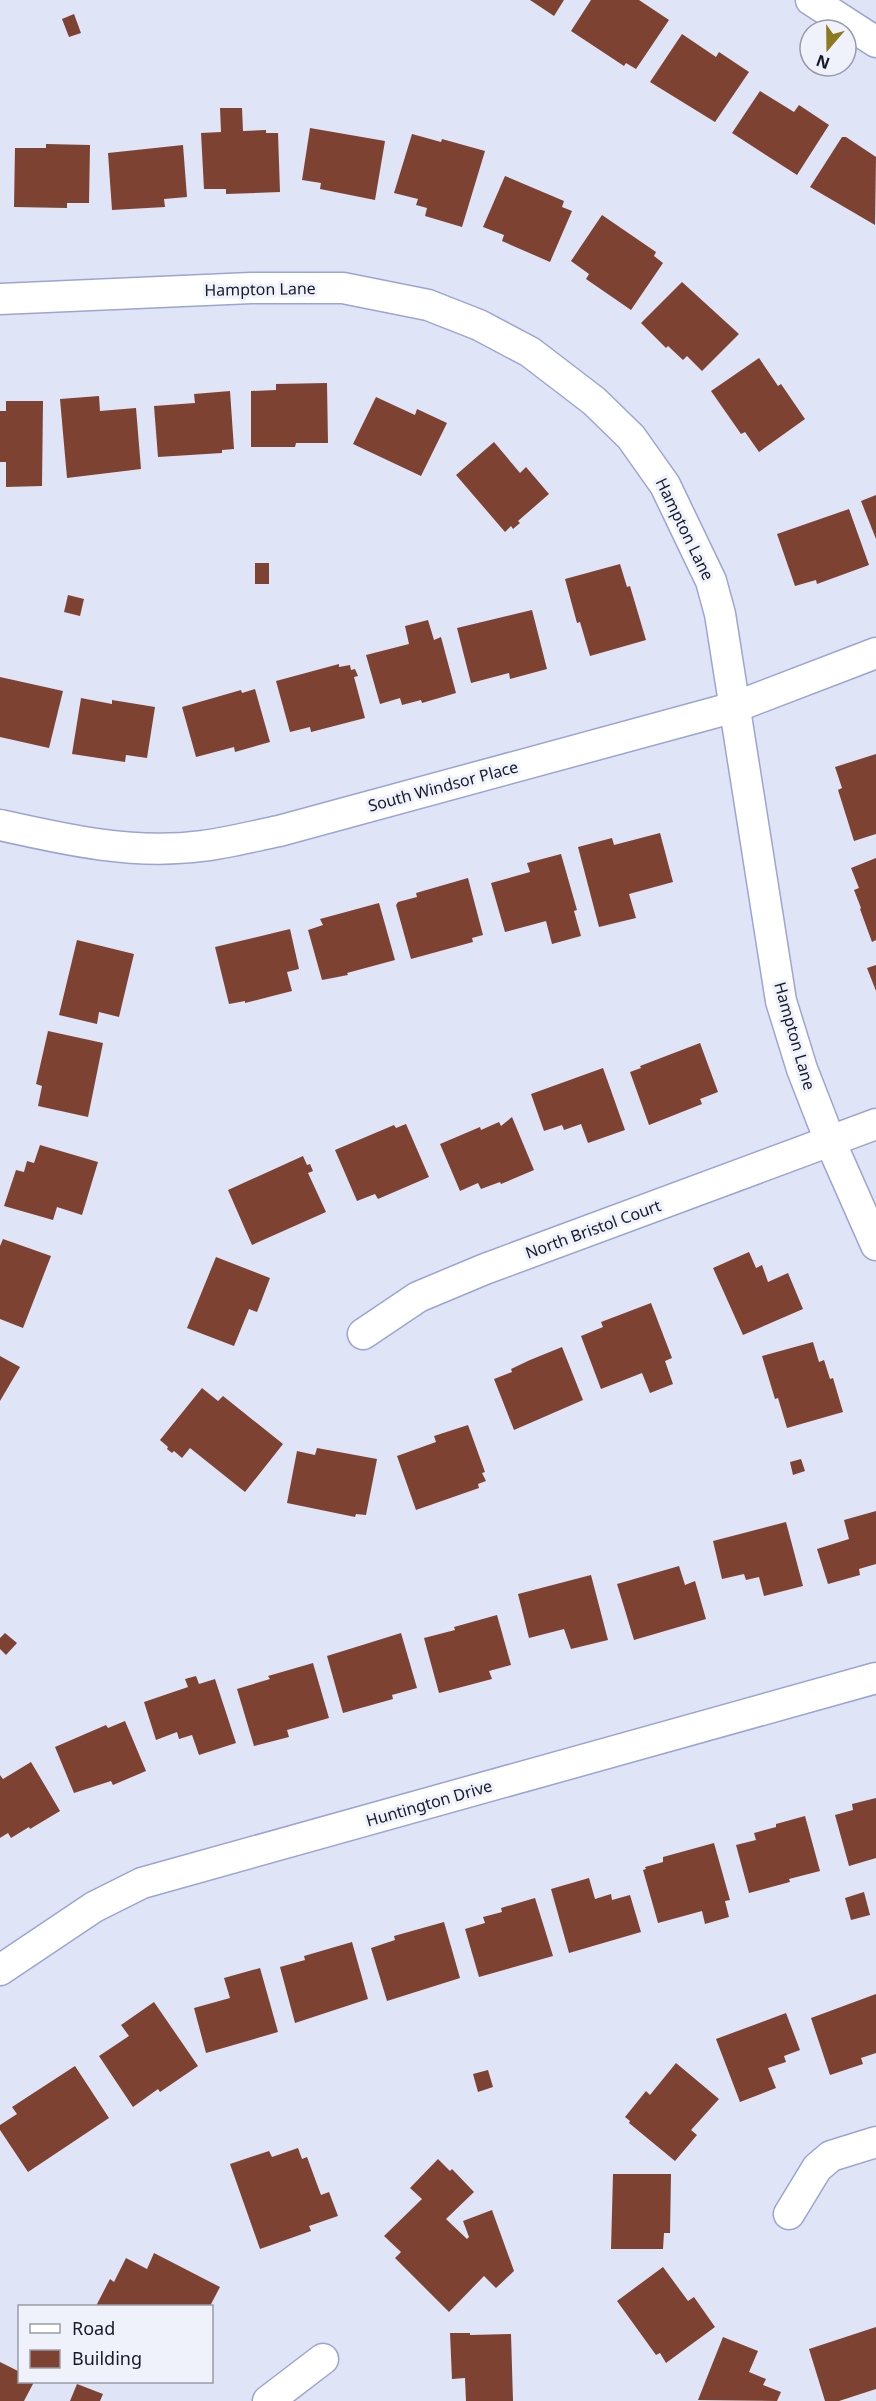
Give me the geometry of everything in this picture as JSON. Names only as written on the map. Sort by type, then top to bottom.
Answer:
[{"type":"street","points":[[812,0],[876,42]]},
{"type":"street","name":"Hampton Lane","points":[[0,298],[250,288],[343,288],[428,305],[479,325],[530,352],[594,401],[624,430],[665,485],[711,581],[720,614],[781,1001],[802,1069],[830,1141],[876,1245]]},
{"type":"street","name":"South Windsor Place","points":[[0,825],[97,846],[163,849],[202,846],[291,828],[735,707],[876,653]]},
{"type":"street","name":"North Bristol Court","points":[[363,1334],[418,1297],[485,1269],[876,1124]]},
{"type":"street","name":"Huntington Drive","points":[[0,1970],[94,1908],[142,1883],[876,1678]]},
{"type":"street","points":[[789,2214],[816,2168],[831,2156],[876,2142]]},
{"type":"street","points":[[268,2401],[323,2359]]},
{"type":"building","points":[[530,0],[564,0],[554,16]]},
{"type":"building","points":[[591,0],[639,0],[669,20],[636,69],[626,63],[624,66],[571,31]]},
{"type":"building","points":[[74,14],[81,33],[69,37],[62,19]]},
{"type":"building","points":[[682,34],[716,57],[719,52],[749,72],[715,122],[650,82]]},
{"type":"building","points":[[760,91],[794,112],[799,105],[829,125],[797,175],[732,133]]},
{"type":"building","points":[[220,108],[242,108],[243,131],[266,130],[266,133],[278,133],[280,192],[226,194],[226,189],[204,189],[201,133],[221,132]]},
{"type":"building","points":[[310,128],[385,141],[375,200],[320,189],[321,183],[302,180]]},
{"type":"building","points":[[412,134],[441,142],[442,139],[485,151],[462,227],[425,216],[427,208],[416,205],[418,199],[394,193]]},
{"type":"building","points":[[842,137],[846,137],[876,157],[875,225],[810,187]]},
{"type":"building","points":[[46,144],[90,145],[89,203],[67,203],[67,208],[14,207],[15,148],[46,148]]},
{"type":"building","points":[[183,145],[187,197],[164,199],[165,207],[112,210],[108,153]]},
{"type":"building","points":[[505,176],[564,201],[562,207],[572,211],[550,262],[502,241],[504,235],[483,227]]},
{"type":"building","points":[[602,215],[656,252],[654,256],[663,263],[631,310],[586,279],[589,274],[571,261]]},
{"type":"building","points":[[682,282],[739,334],[702,371],[687,356],[683,360],[668,346],[666,348],[641,323]]},
{"type":"building","points":[[759,358],[778,386],[781,384],[805,419],[759,452],[745,432],[741,434],[711,391]]},
{"type":"building","points":[[327,383],[328,443],[296,443],[295,447],[251,447],[251,391],[276,390],[276,384]]},
{"type":"building","points":[[230,391],[234,449],[222,450],[222,453],[158,457],[154,406],[195,403],[194,394]]},
{"type":"building","points":[[99,396],[100,411],[136,408],[141,469],[67,478],[60,399]]},
{"type":"building","points":[[376,397],[415,415],[417,409],[447,423],[421,476],[353,444]]},
{"type":"building","points":[[6,401],[43,401],[42,486],[6,487],[6,462],[0,462],[0,411],[6,411]]},
{"type":"building","points":[[494,442],[520,473],[526,467],[549,494],[518,521],[520,523],[513,529],[511,526],[505,532],[456,475]]},
{"type":"building","points":[[876,495],[876,539],[861,501]]},
{"type":"building","points":[[849,509],[869,565],[817,584],[816,580],[795,586],[777,534]]},
{"type":"building","points":[[255,563],[269,563],[269,584],[255,584]]},
{"type":"building","points":[[620,564],[627,587],[630,586],[646,640],[590,656],[580,622],[577,623],[565,579]]},
{"type":"building","points":[[68,595],[84,599],[80,616],[64,612]]},
{"type":"building","points":[[532,610],[547,669],[510,679],[509,673],[471,683],[457,628]]},
{"type":"building","points":[[428,620],[434,640],[441,637],[456,693],[422,703],[421,700],[402,705],[400,698],[380,704],[366,655],[409,644],[405,626]]},
{"type":"building","points":[[339,664],[339,667],[350,665],[351,670],[355,669],[358,676],[354,677],[365,718],[311,732],[310,727],[290,732],[276,681]]},
{"type":"building","points":[[0,677],[63,691],[49,748],[0,737]]},
{"type":"building","points":[[255,689],[270,742],[235,752],[234,747],[196,757],[182,707],[241,690],[242,693]]},
{"type":"building","points":[[81,698],[112,704],[112,700],[155,707],[147,758],[126,755],[125,762],[72,754]]},
{"type":"building","points":[[876,754],[876,834],[854,841],[838,790],[842,788],[835,767]]},
{"type":"building","points":[[660,833],[673,882],[629,894],[636,918],[599,927],[578,847],[612,838],[614,845]]},
{"type":"building","points":[[561,854],[577,910],[574,911],[581,936],[552,944],[546,921],[505,932],[491,883],[530,872],[527,863]]},
{"type":"building","points":[[876,858],[876,940],[872,942],[854,890],[859,888],[851,868]]},
{"type":"building","points":[[468,878],[483,935],[472,938],[473,942],[411,959],[396,905],[398,902],[417,897],[416,893]]},
{"type":"building","points":[[379,903],[395,960],[347,973],[348,975],[322,980],[308,930],[323,925],[320,919]]},
{"type":"building","points":[[290,929],[299,969],[287,972],[292,991],[245,1003],[245,1001],[229,1004],[215,947]]},
{"type":"building","points":[[77,940],[134,954],[119,1017],[99,1012],[97,1024],[59,1015]]},
{"type":"building","points":[[876,965],[876,991],[867,968]]},
{"type":"building","points":[[48,1031],[103,1043],[88,1117],[38,1106],[42,1086],[36,1084]]},
{"type":"building","points":[[700,1043],[718,1092],[700,1099],[702,1104],[649,1125],[630,1072]]},
{"type":"building","points":[[603,1068],[625,1130],[588,1143],[581,1124],[564,1130],[562,1125],[544,1131],[531,1094]]},
{"type":"building","points":[[512,1117],[534,1170],[501,1184],[500,1182],[481,1189],[478,1183],[460,1191],[440,1144],[480,1127],[481,1130],[499,1122],[501,1126]]},
{"type":"building","points":[[406,1124],[429,1177],[378,1199],[375,1194],[357,1201],[335,1150],[394,1125],[396,1128]]},
{"type":"building","points":[[40,1145],[98,1162],[82,1215],[57,1207],[53,1220],[4,1206],[16,1170],[24,1172],[27,1161],[34,1163]]},
{"type":"building","points":[[303,1156],[313,1171],[308,1173],[326,1212],[252,1245],[228,1190]]},
{"type":"building","points":[[3,1239],[51,1256],[23,1328],[0,1319],[0,1246]]},
{"type":"building","points":[[749,1252],[756,1268],[762,1265],[768,1282],[788,1273],[803,1309],[743,1335],[713,1268]]},
{"type":"building","points":[[216,1257],[270,1278],[257,1312],[249,1309],[234,1346],[187,1328]]},
{"type":"building","points":[[651,1303],[672,1358],[665,1361],[673,1384],[650,1393],[642,1373],[601,1389],[581,1336],[603,1327],[601,1322]]},
{"type":"building","points":[[813,1342],[819,1362],[824,1360],[830,1379],[833,1378],[843,1412],[787,1428],[778,1398],[775,1399],[762,1356]]},
{"type":"building","points":[[562,1347],[583,1400],[514,1430],[494,1379],[512,1372],[511,1369],[530,1360]]},
{"type":"building","points":[[0,1356],[20,1367],[0,1401]]},
{"type":"building","points":[[202,1388],[218,1401],[223,1396],[283,1444],[245,1492],[190,1448],[182,1458],[174,1451],[172,1453],[167,1449],[168,1447],[160,1440]]},
{"type":"building","points":[[468,1425],[485,1472],[482,1473],[486,1481],[478,1484],[479,1488],[416,1510],[397,1456],[436,1442],[434,1436]]},
{"type":"building","points":[[317,1448],[377,1459],[366,1515],[356,1514],[355,1517],[287,1503],[297,1451],[315,1455]]},
{"type":"building","points":[[801,1459],[805,1471],[793,1475],[790,1462]]},
{"type":"building","points":[[876,1511],[876,1564],[859,1569],[860,1575],[828,1584],[817,1549],[849,1539],[844,1520]]},
{"type":"building","points":[[786,1522],[803,1586],[764,1596],[759,1577],[746,1580],[744,1574],[722,1579],[713,1541]]},
{"type":"building","points":[[679,1566],[685,1585],[695,1581],[706,1619],[634,1640],[617,1584]]},
{"type":"building","points":[[591,1575],[608,1640],[571,1649],[564,1629],[529,1638],[518,1594]]},
{"type":"building","points":[[497,1615],[511,1665],[489,1671],[492,1679],[439,1693],[424,1638]]},
{"type":"building","points":[[5,1633],[17,1643],[6,1655],[0,1649],[0,1638]]},
{"type":"building","points":[[401,1633],[417,1688],[392,1695],[393,1699],[343,1713],[327,1656]]},
{"type":"building","points":[[313,1663],[329,1718],[287,1730],[289,1737],[254,1746],[237,1689],[270,1679],[268,1676]]},
{"type":"building","points":[[196,1676],[199,1684],[215,1679],[236,1743],[199,1755],[192,1735],[179,1739],[177,1732],[156,1740],[144,1702],[188,1687],[185,1679]]},
{"type":"building","points":[[125,1721],[146,1771],[113,1785],[111,1781],[74,1793],[55,1747],[106,1725],[108,1728]]},
{"type":"building","points":[[31,1762],[60,1811],[11,1838],[8,1833],[0,1838],[0,1775],[3,1779]]},
{"type":"building","points":[[876,1798],[876,1858],[849,1866],[835,1815],[853,1810],[852,1804]]},
{"type":"building","points":[[805,1816],[820,1871],[749,1893],[736,1845],[756,1840],[754,1833]]},
{"type":"building","points":[[714,1843],[730,1900],[725,1901],[729,1917],[705,1924],[702,1911],[658,1923],[643,1870],[646,1869],[645,1867],[663,1862],[663,1857]]},
{"type":"building","points":[[589,1878],[595,1899],[611,1894],[612,1900],[630,1895],[641,1932],[569,1953],[551,1889]]},
{"type":"building","points":[[864,1892],[870,1915],[851,1920],[845,1898]]},
{"type":"building","points":[[535,1898],[553,1956],[479,1977],[465,1929],[485,1923],[483,1917],[502,1912],[501,1908]]},
{"type":"building","points":[[444,1922],[460,1978],[387,2001],[371,1948],[395,1940],[394,1936]]},
{"type":"building","points":[[352,1942],[368,1999],[295,2023],[280,1967],[305,1960],[304,1956]]},
{"type":"building","points":[[260,1968],[278,2032],[206,2053],[194,2008],[230,1998],[224,1978]]},
{"type":"building","points":[[876,1994],[876,2053],[861,2058],[863,2064],[830,2075],[811,2018]]},
{"type":"building","points":[[154,2002],[198,2066],[160,2092],[158,2089],[133,2107],[99,2056],[129,2036],[121,2025]]},
{"type":"building","points":[[786,2013],[800,2050],[784,2056],[786,2062],[768,2068],[776,2088],[740,2102],[716,2039]]},
{"type":"building","points":[[676,2063],[719,2099],[691,2130],[697,2135],[675,2161],[629,2123],[630,2121],[625,2117],[646,2091],[650,2095]]},
{"type":"building","points":[[75,2066],[109,2118],[28,2172],[0,2130],[0,2125],[17,2114],[12,2107]]},
{"type":"building","points":[[488,2070],[493,2087],[478,2092],[473,2074]]},
{"type":"building","points":[[298,2148],[302,2159],[307,2157],[321,2195],[329,2192],[338,2216],[309,2226],[311,2231],[260,2249],[230,2164],[269,2151],[272,2157]]},
{"type":"building","points":[[438,2159],[450,2171],[452,2169],[474,2192],[446,2219],[467,2239],[469,2237],[463,2221],[492,2210],[514,2271],[496,2288],[484,2276],[449,2312],[395,2258],[401,2252],[384,2236],[422,2199],[410,2188]]},
{"type":"building","points":[[613,2174],[671,2174],[670,2233],[664,2233],[663,2249],[611,2249]]},
{"type":"building","points":[[154,2253],[220,2287],[211,2305],[97,2305],[110,2279],[114,2282],[126,2258],[147,2269]]},
{"type":"building","points":[[663,2267],[688,2301],[694,2297],[715,2327],[666,2363],[660,2353],[656,2355],[617,2301]]},
{"type":"building","points":[[876,2327],[876,2389],[839,2401],[825,2401],[809,2349]]},
{"type":"building","points":[[450,2333],[511,2334],[513,2401],[466,2401],[465,2378],[452,2379]]},
{"type":"building","points":[[723,2337],[758,2351],[749,2372],[766,2379],[763,2385],[781,2392],[777,2401],[698,2400]]},
{"type":"building","points":[[0,2362],[18,2371],[18,2383],[33,2383],[24,2401],[0,2401]]},
{"type":"building","points":[[77,2384],[103,2394],[100,2401],[70,2401]]}]
